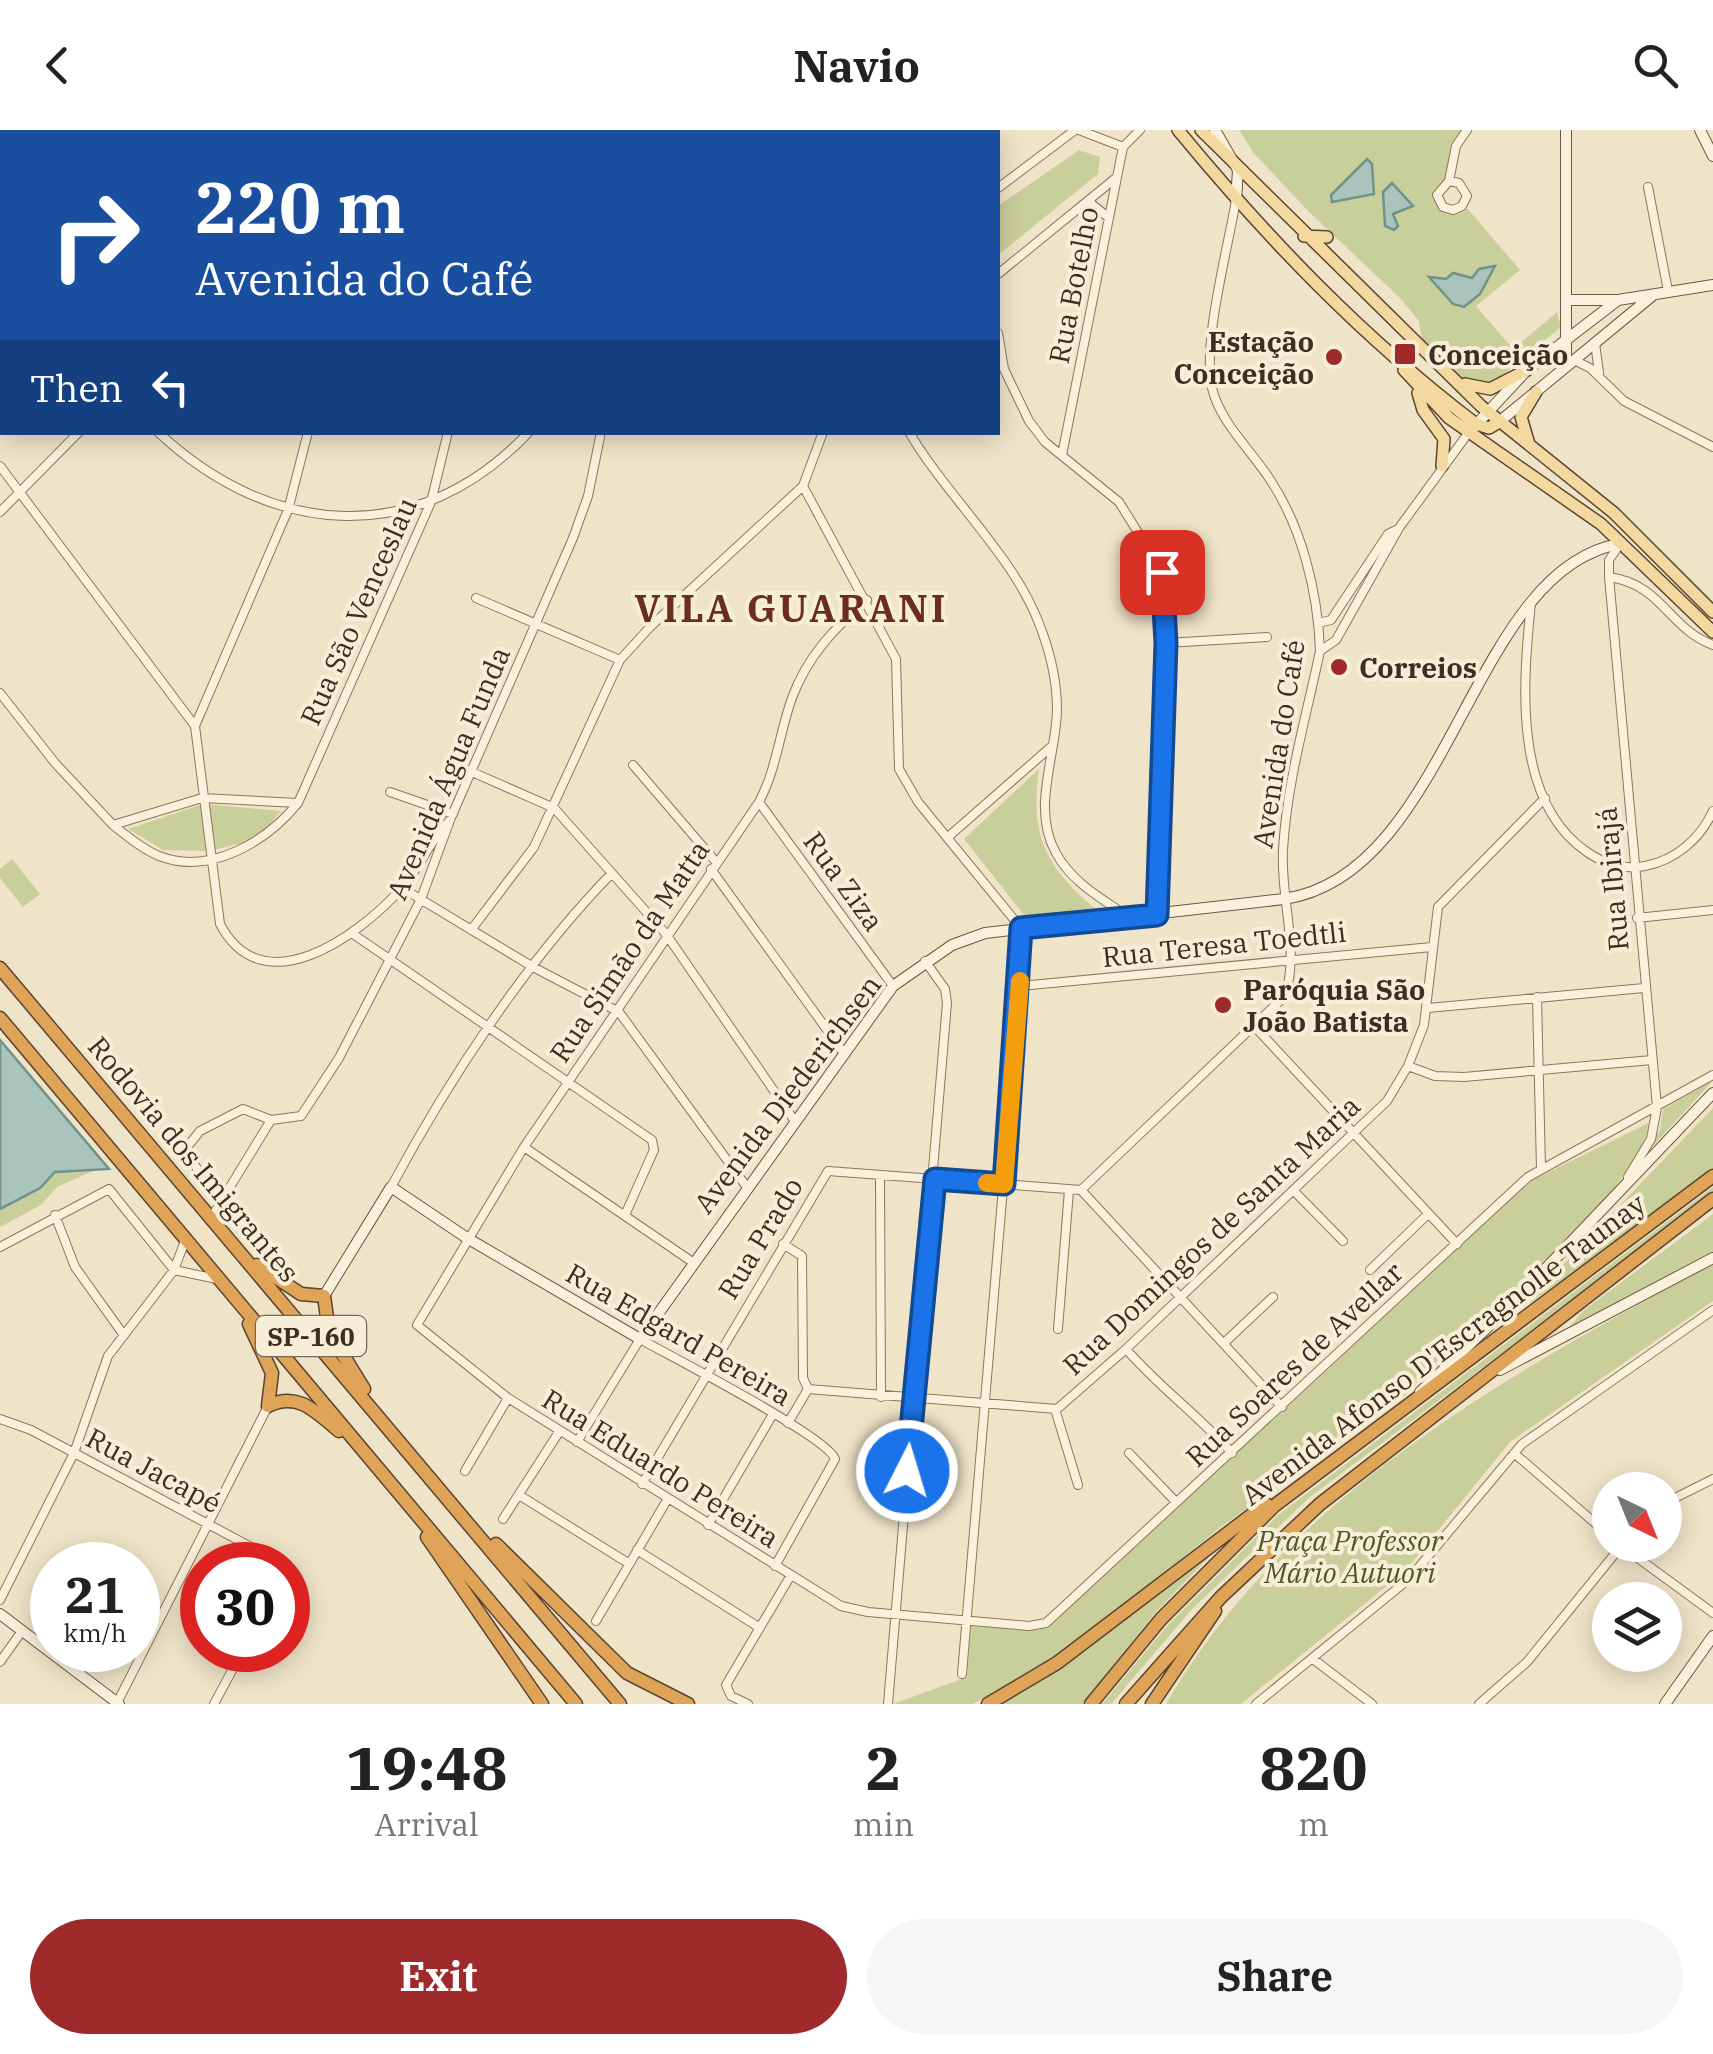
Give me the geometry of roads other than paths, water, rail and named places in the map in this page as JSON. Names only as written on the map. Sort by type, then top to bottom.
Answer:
[{"type":"highway","name":"Rodovia dos Imigrantes","points":[[0,968],[620,1704]]},
{"type":"highway","name":"SP-160","points":[[0,1018],[576,1704]]},
{"type":"highway","name":"Avenida Afonso D'Escragnolle Taunay","points":[[1091,1704],[1149,1632],[1222,1554],[1351,1445],[1713,1176]]},
{"type":"highway","name":"Avenida Afonso D'Escragnolle Taunay","points":[[1126,1704],[1227,1591],[1320,1504],[1713,1199]]},
{"type":"highway","points":[[246,1259],[301,1294],[324,1296],[329,1332],[380,1418]]},
{"type":"highway","points":[[241,1308],[272,1373],[268,1406],[288,1399],[304,1404],[366,1454]]},
{"type":"highway","points":[[988,1704],[1056,1663],[1351,1445]]},
{"type":"highway","points":[[394,1488],[542,1704]]},
{"type":"highway","points":[[480,1536],[498,1545],[627,1672],[688,1704]]},
{"type":"highway","points":[[1152,1704],[1227,1591]]},
{"type":"highway","points":[[525,1678],[550,1704]]},
{"type":"main road","points":[[1178,130],[1236,200],[1324,294],[1398,363],[1473,428],[1488,428],[1500,422]]},
{"type":"main road","points":[[1200,130],[1486,412],[1599,500],[1713,612]]},
{"type":"main road","points":[[1304,236],[1327,237]]},
{"type":"main road","points":[[1398,363],[1417,389],[1601,524],[1711,630]]},
{"type":"main road","points":[[1453,378],[1482,391],[1527,370]]},
{"type":"main road","points":[[1417,389],[1423,410],[1444,438],[1442,466]]},
{"type":"main road","points":[[1531,447],[1521,417],[1536,392]]},
{"type":"main road","points":[[1620,544],[1632,544],[1672,571]]},
{"type":"street","points":[[1000,187],[1077,130],[1123,148],[1140,130]]},
{"type":"street","points":[[1216,130],[1238,170]]},
{"type":"street","points":[[1449,181],[1456,146],[1466,130]]},
{"type":"street","points":[[1566,130],[1569,363]]},
{"type":"street","points":[[1700,130],[1713,156]]},
{"type":"street","name":"Rua Botelho","points":[[1062,456],[1123,148]]},
{"type":"street","name":"Avenida do Café","points":[[1081,1190],[1256,1028],[1284,996],[1291,960],[1282,855],[1291,772],[1320,651],[1318,622],[1301,547],[1287,510],[1221,412],[1212,388],[1210,352],[1238,170]]},
{"type":"street","points":[[1000,272],[1118,177]]},
{"type":"street","points":[[1648,188],[1662,292]]},
{"type":"street","points":[[1088,201],[1109,218]]},
{"type":"street","points":[[1568,300],[1618,300],[1713,284]]},
{"type":"street","points":[[1500,422],[1595,340],[1662,292]]},
{"type":"street","points":[[1320,651],[1336,640],[1399,528],[1486,412],[1527,370],[1618,300]]},
{"type":"street","points":[[1595,340],[1600,378]]},
{"type":"street","points":[[1000,346],[1004,369],[1018,404],[1045,442],[1107,490],[1153,551],[1162,572],[1166,643],[1157,915]]},
{"type":"street","points":[[1569,363],[1600,378],[1624,401],[1713,447]]},
{"type":"street","points":[[0,512],[76,435]]},
{"type":"street","points":[[162,435],[229,484],[288,510],[355,517],[432,502],[477,479],[526,435]]},
{"type":"street","points":[[307,435],[288,510],[195,726],[208,859],[220,924],[247,955],[281,963],[296,961],[353,934],[402,888],[451,817],[390,792]]},
{"type":"street","name":"Rua São Venceslau","points":[[298,803],[432,502],[447,435]]},
{"type":"street","name":"Avenida Água Funda","points":[[270,1120],[300,1116],[339,1058],[422,898],[451,817],[588,496],[600,435]]},
{"type":"street","points":[[471,930],[534,847],[620,660],[650,626],[803,486],[822,435]]},
{"type":"street","points":[[911,435],[932,471],[1020,585],[1037,616],[1055,694],[1046,811],[1055,853],[1072,874],[1131,919]]},
{"type":"street","points":[[0,466],[195,726]]},
{"type":"street","points":[[803,486],[867,600],[900,677],[896,744],[899,769],[918,802],[1021,928],[1020,986],[962,1674]]},
{"type":"street","points":[[1318,622],[1331,620],[1388,534],[1399,528]]},
{"type":"street","name":"Rua Ibirajá","points":[[1611,1202],[1651,1139],[1657,1108],[1609,577],[1609,560],[1620,544]]},
{"type":"street","name":"Avenida Diederichsen","points":[[577,1442],[692,1261],[893,986],[925,960],[984,933],[1284,899],[1307,894],[1340,877],[1397,823],[1532,599],[1566,565],[1620,544]]},
{"type":"street","points":[[1609,577],[1648,590],[1686,629],[1713,643]]},
{"type":"street","points":[[476,598],[620,660]]},
{"type":"street","points":[[1532,599],[1525,707],[1536,771],[1565,833],[1582,849],[1614,866],[1634,868],[1674,855],[1704,829],[1713,810]]},
{"type":"street","name":"Rua Simão da Matta","points":[[417,1328],[524,1147],[759,802],[773,776],[802,675],[826,638],[867,600]]},
{"type":"street","points":[[1711,630],[1713,643]]},
{"type":"street","points":[[1166,643],[1267,637]]},
{"type":"street","points":[[2,700],[113,825],[160,856],[208,859],[270,834],[298,803]]},
{"type":"street","points":[[948,837],[1052,746]]},
{"type":"street","points":[[633,766],[714,865],[843,1052]]},
{"type":"street","points":[[472,772],[554,808],[666,934],[794,1120]]},
{"type":"street","points":[[113,825],[202,798],[298,803]]},
{"type":"street","name":"Rua Domingos de Santa Maria","points":[[808,1388],[1055,1409],[1126,1349],[1387,1101],[1408,1066],[1428,1008],[1436,912],[1446,896],[1546,798]]},
{"type":"street","name":"Rua Ziza","points":[[759,802],[893,986]]},
{"type":"street","points":[[324,1296],[392,1187],[427,1119],[573,912],[612,872]]},
{"type":"street","points":[[402,888],[533,967],[619,1012],[746,1186]]},
{"type":"street","points":[[1094,922],[1104,900]]},
{"type":"street","points":[[1638,918],[1713,910]]},
{"type":"street","points":[[353,934],[654,1142],[625,1215]]},
{"type":"street","name":"Rua Teresa Toedtli","points":[[1020,986],[1432,946]]},
{"type":"street","points":[[888,1704],[935,1179],[947,995],[925,960]]},
{"type":"street","points":[[1428,1008],[1644,988]]},
{"type":"street","points":[[1537,997],[1541,1169]]},
{"type":"street","points":[[1256,1028],[1457,1244]]},
{"type":"street","points":[[1408,1066],[1448,1078],[1652,1060]]},
{"type":"street","name":"Rua Soares de Avellar","points":[[895,1615],[1029,1626],[1046,1623],[1541,1169],[1713,1075]]},
{"type":"street","points":[[1418,1394],[1611,1202],[1713,1093]]},
{"type":"street","points":[[211,1218],[222,1202],[270,1120],[244,1109],[200,1131],[188,1144],[188,1156],[222,1202]]},
{"type":"street","points":[[524,1147],[692,1261]]},
{"type":"street","name":"Rua Prado","points":[[642,1484],[828,1171],[880,1175]]},
{"type":"street","points":[[881,1397],[880,1175],[1081,1190],[1282,1407]]},
{"type":"street","name":"Rua Edgard Pereira","points":[[392,1187],[467,1238],[832,1452],[835,1459],[775,1566]]},
{"type":"street","points":[[0,1247],[103,1189],[118,1196],[174,1270],[217,1279]]},
{"type":"street","points":[[1058,1329],[1069,1190]]},
{"type":"street","points":[[1294,1192],[1343,1240]]},
{"type":"street","points":[[1370,1270],[1428,1214]]},
{"type":"street","points":[[56,1215],[75,1267],[123,1334]]},
{"type":"street","points":[[0,1600],[74,1453],[97,1379],[123,1334],[174,1270],[185,1241]]},
{"type":"street","points":[[783,1244],[802,1256],[803,1378],[808,1388],[788,1423]]},
{"type":"street","points":[[1464,1390],[1713,1258]]},
{"type":"street","points":[[1224,1343],[1273,1298]]},
{"type":"street","points":[[1256,1704],[1409,1579],[1514,1453],[1713,1310]]},
{"type":"street","name":"Rua Eduardo Pereira","points":[[417,1328],[559,1432],[791,1576],[842,1606],[895,1615]]},
{"type":"street","points":[[1126,1349],[1232,1452]]},
{"type":"street","points":[[465,1471],[508,1398]]},
{"type":"street","points":[[0,1614],[118,1704],[268,1406]]},
{"type":"street","points":[[1055,1409],[1078,1485]]},
{"type":"street","points":[[708,1525],[773,1414]]},
{"type":"street","name":"Rua Jacapé","points":[[0,1419],[74,1453],[241,1542]]},
{"type":"street","points":[[503,1520],[559,1432]]},
{"type":"street","points":[[1129,1453],[1176,1502]]},
{"type":"street","points":[[1514,1453],[1592,1520]]},
{"type":"street","points":[[1682,1494],[1713,1479]]},
{"type":"street","points":[[520,1495],[628,1563]]},
{"type":"street","points":[[596,1620],[667,1500]]},
{"type":"street","points":[[637,1550],[760,1628]]},
{"type":"street","points":[[1479,1704],[1527,1662],[1607,1562]]},
{"type":"street","points":[[1644,1562],[1713,1613]]},
{"type":"street","points":[[748,1704],[726,1687],[791,1576]]},
{"type":"street","points":[[0,1662],[22,1631]]},
{"type":"street","points":[[1666,1704],[1713,1636]]},
{"type":"street","points":[[1313,1659],[1372,1704]]},
{"type":"street","points":[[214,1704],[231,1672]]},
{"type":"water","points":[[1367,159],[1372,164],[1374,194],[1332,202],[1331,195]]},
{"type":"water","points":[[1392,183],[1413,206],[1393,214],[1398,226],[1394,230],[1385,226],[1383,192]]},
{"type":"water","points":[[1495,266],[1480,294],[1464,307],[1453,304],[1429,277],[1446,279],[1453,273],[1472,278],[1479,269]]},
{"type":"water","points":[[0,1040],[109,1169],[55,1172],[40,1188],[0,1209]]},
{"type":"place","name":"Conceição","points":[[1405,354]]},
{"type":"place","name":"Estação Conceição","points":[[1334,357]]},
{"type":"place","name":"Correios","points":[[1339,667]]},
{"type":"place","name":"Paróquia São João Batista","points":[[1223,1005]]},
{"type":"district","name":"VILA GUARANI","points":[[791,607]]},
{"type":"park label","name":"Praça Professor Mário Autuori","points":[[1350,1556]]}]
